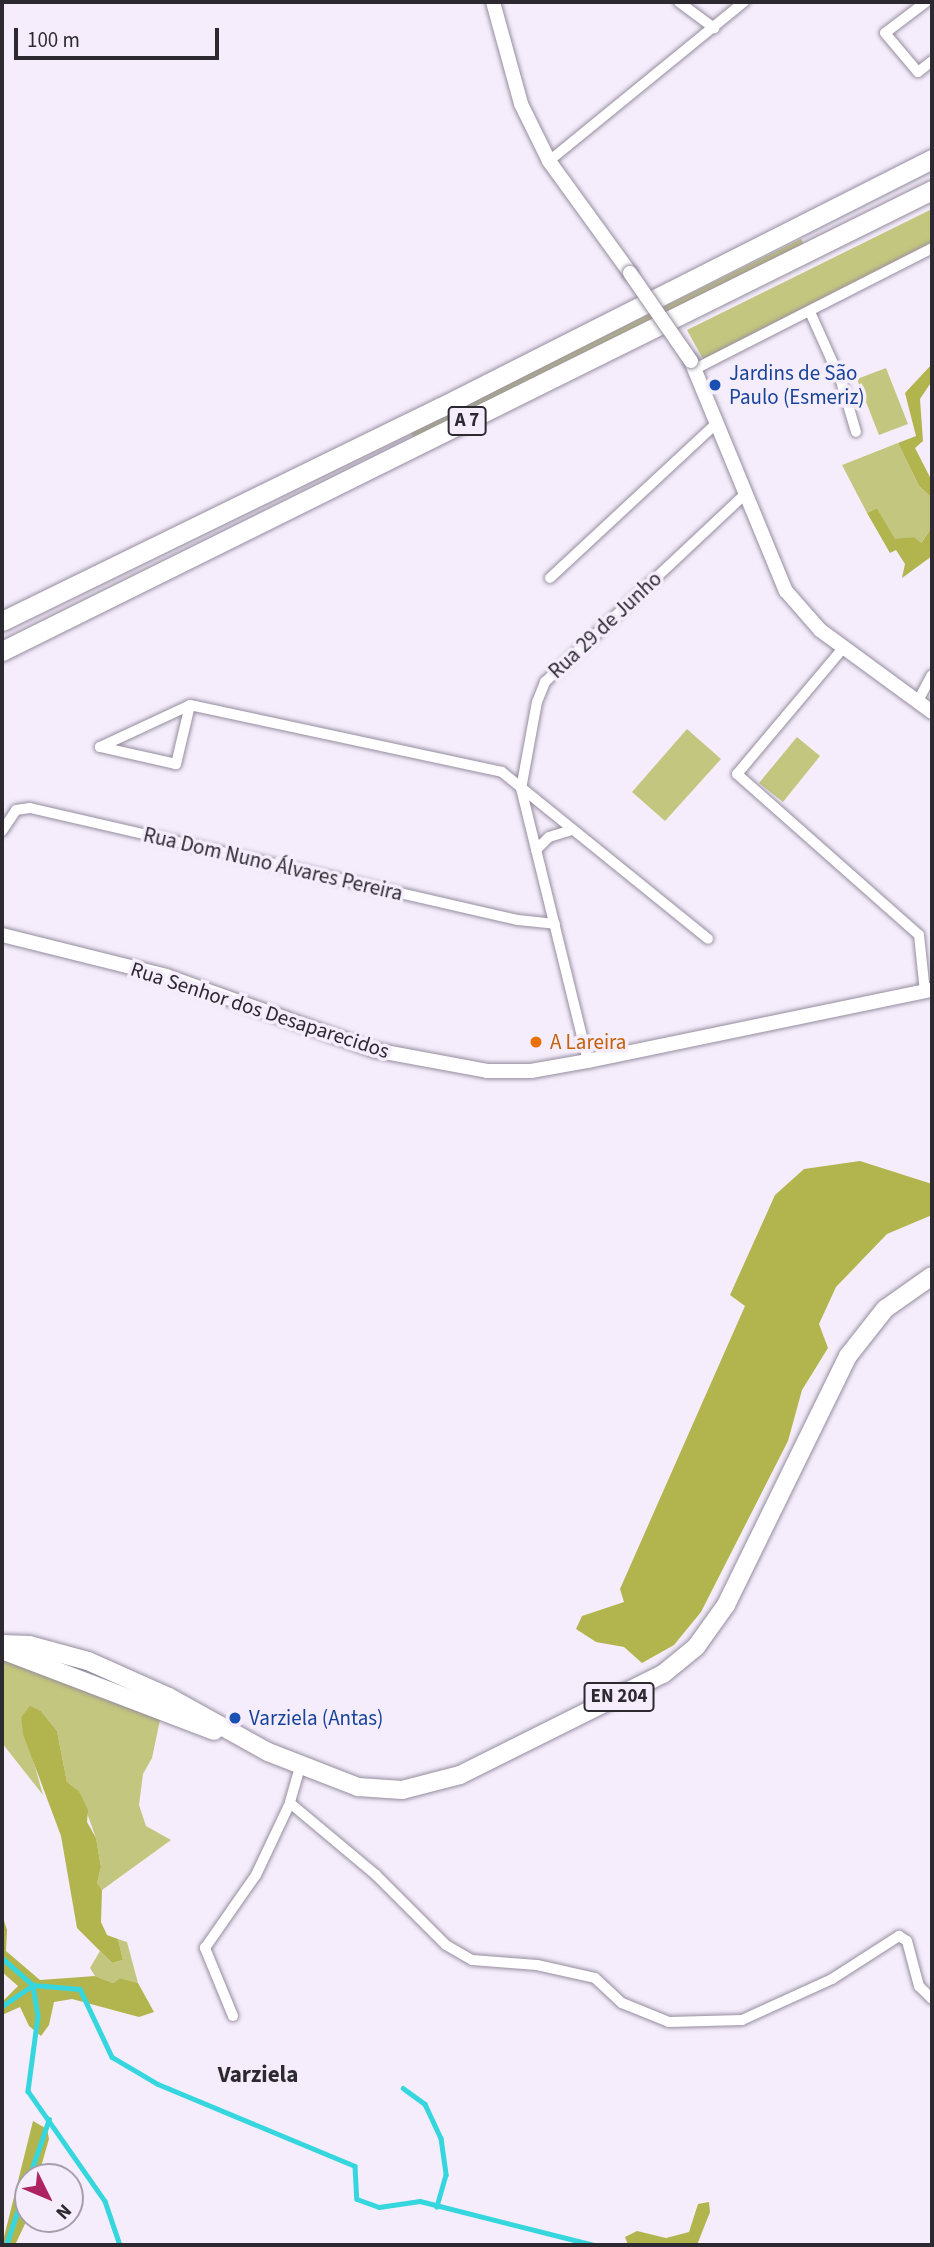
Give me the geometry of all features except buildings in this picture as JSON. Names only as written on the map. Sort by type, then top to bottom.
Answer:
[{"type":"highway","name":"A 7","points":[[2,621],[466,395],[932,159]]},
{"type":"highway","name":"A 7","points":[[2,651],[932,190]]},
{"type":"main road","name":"EN 204","points":[[2,1644],[29,1645],[88,1661],[181,1704],[241,1739],[300,1767],[373,1790],[438,1783],[610,1702],[681,1661],[711,1629],[726,1605],[848,1356],[885,1309],[932,1276]]},
{"type":"main road","name":"EN 204","points":[[2,1650],[241,1739]]},
{"type":"street","points":[[493,2],[521,104],[549,161],[630,272],[693,365],[786,592],[802,613],[919,699],[932,712]]},
{"type":"street","points":[[679,2],[714,28]]},
{"type":"street","points":[[549,161],[744,2]]},
{"type":"street","points":[[932,9],[927,2],[885,33],[918,72],[932,61]]},
{"type":"street","points":[[693,365],[810,312],[932,248]]},
{"type":"street","points":[[810,312],[841,381],[856,432]]},
{"type":"street","points":[[550,578],[717,423]]},
{"type":"street","name":"Rua 29 de Junho","points":[[521,789],[545,682],[746,493]]},
{"type":"street","points":[[845,647],[737,774],[919,935],[929,991]]},
{"type":"street","points":[[919,699],[932,675]]},
{"type":"street","points":[[190,705],[176,764],[100,747],[190,705],[502,772],[708,939]]},
{"type":"street","points":[[521,789],[588,1061]]},
{"type":"street","name":"Rua Dom Nuno Álvares Pereira","points":[[2,831],[16,810],[30,808],[518,920],[555,923]]},
{"type":"street","points":[[536,850],[550,837],[572,830]]},
{"type":"street","name":"Rua Senhor dos Desaparecidos","points":[[2,935],[166,976],[374,1050],[487,1071],[531,1071],[588,1061],[929,991]]},
{"type":"street","points":[[233,2016],[205,1948],[256,1875],[290,1803],[300,1767]]},
{"type":"street","points":[[290,1803],[376,1875],[446,1945],[472,1959],[537,1965],[595,1978],[622,2003],[669,2022],[742,2020],[832,1979],[899,1936],[907,1941],[919,1986],[932,1999]]},
{"type":"green space","points":[[932,209],[932,242],[703,359],[687,330]]},
{"type":"green space","points":[[801,239],[804,245],[413,438],[411,432]]},
{"type":"green space","points":[[886,368],[908,424],[879,435],[857,379]]},
{"type":"green space","points":[[898,443],[919,486],[932,498],[932,527],[920,544],[914,537],[895,540],[877,508],[867,513],[842,465]]},
{"type":"green space","points":[[687,729],[721,759],[665,821],[632,792]]},
{"type":"green space","points":[[797,737],[820,756],[783,802],[759,783]]},
{"type":"green space","points":[[2,1659],[67,1680],[160,1720],[152,1758],[143,1774],[139,1805],[146,1826],[171,1840],[102,1890],[97,1883],[101,1867],[96,1838],[79,1791],[67,1782],[57,1731],[41,1711],[30,1707],[21,1717],[43,1795],[2,1743]]},
{"type":"green space","points":[[118,1939],[127,1942],[138,1983],[120,1978],[113,1983],[95,1976],[90,1968],[100,1951],[112,1963],[123,1960]]},
{"type":"shaded area","points":[[932,364],[932,381],[920,399],[923,441],[915,448],[932,481],[932,498],[919,486],[898,443],[916,436],[905,393]]},
{"type":"shaded area","points":[[877,508],[895,539],[914,537],[921,543],[932,527],[932,556],[902,578],[905,564],[896,550],[890,553],[867,513]]},
{"type":"shaded area","points":[[860,1161],[932,1184],[932,1215],[887,1234],[836,1287],[819,1324],[828,1348],[802,1390],[788,1441],[701,1612],[674,1645],[642,1663],[624,1647],[596,1642],[576,1629],[582,1616],[624,1602],[620,1589],[745,1306],[730,1295],[775,1195],[804,1169]]},
{"type":"shaded area","points":[[30,1706],[41,1711],[57,1731],[67,1782],[79,1791],[88,1810],[87,1822],[96,1838],[101,1867],[97,1883],[102,1890],[101,1922],[107,1935],[118,1939],[123,1960],[112,1963],[77,1928],[61,1836],[23,1734],[21,1717]]},
{"type":"shaded area","points":[[2,1914],[7,1930],[6,1951],[40,1980],[95,1976],[113,1983],[120,1978],[138,1983],[154,2012],[139,2017],[72,1999],[54,2002],[49,2025],[41,2036],[29,2026],[20,2007],[2,2015],[2,2002],[18,1986],[2,1972]]},
{"type":"shaded area","points":[[33,2121],[47,2129],[49,2139],[42,2163],[22,2163]]},
{"type":"shaded area","points":[[14,2197],[14,2233],[21,2233],[15,2245],[2,2245]]},
{"type":"shaded area","points":[[709,2202],[710,2212],[697,2245],[628,2245],[625,2237],[637,2231],[666,2238],[689,2232],[698,2204]]},
{"type":"waterway","points":[[2,1958],[33,1985],[80,1989],[112,2057],[158,2084],[355,2166],[357,2199],[379,2207],[420,2201],[594,2245]]},
{"type":"waterway","points":[[2,2006],[33,1985],[38,2016],[28,2091],[105,2201],[120,2245]]},
{"type":"waterway","points":[[403,2088],[425,2104],[441,2138],[446,2175],[437,2207]]},
{"type":"waterway","points":[[34,2163],[49,2119]]},
{"type":"waterway","points":[[6,2245],[14,2221]]},
{"type":"place","name":"Jardins de São Paulo (Esmeriz)","points":[[715,385]]},
{"type":"place","name":"A Lareira","points":[[536,1042]]},
{"type":"place","name":"Varziela (Antas)","points":[[235,1718]]},
{"type":"district","name":"Varziela","points":[[258,2075]]}]
